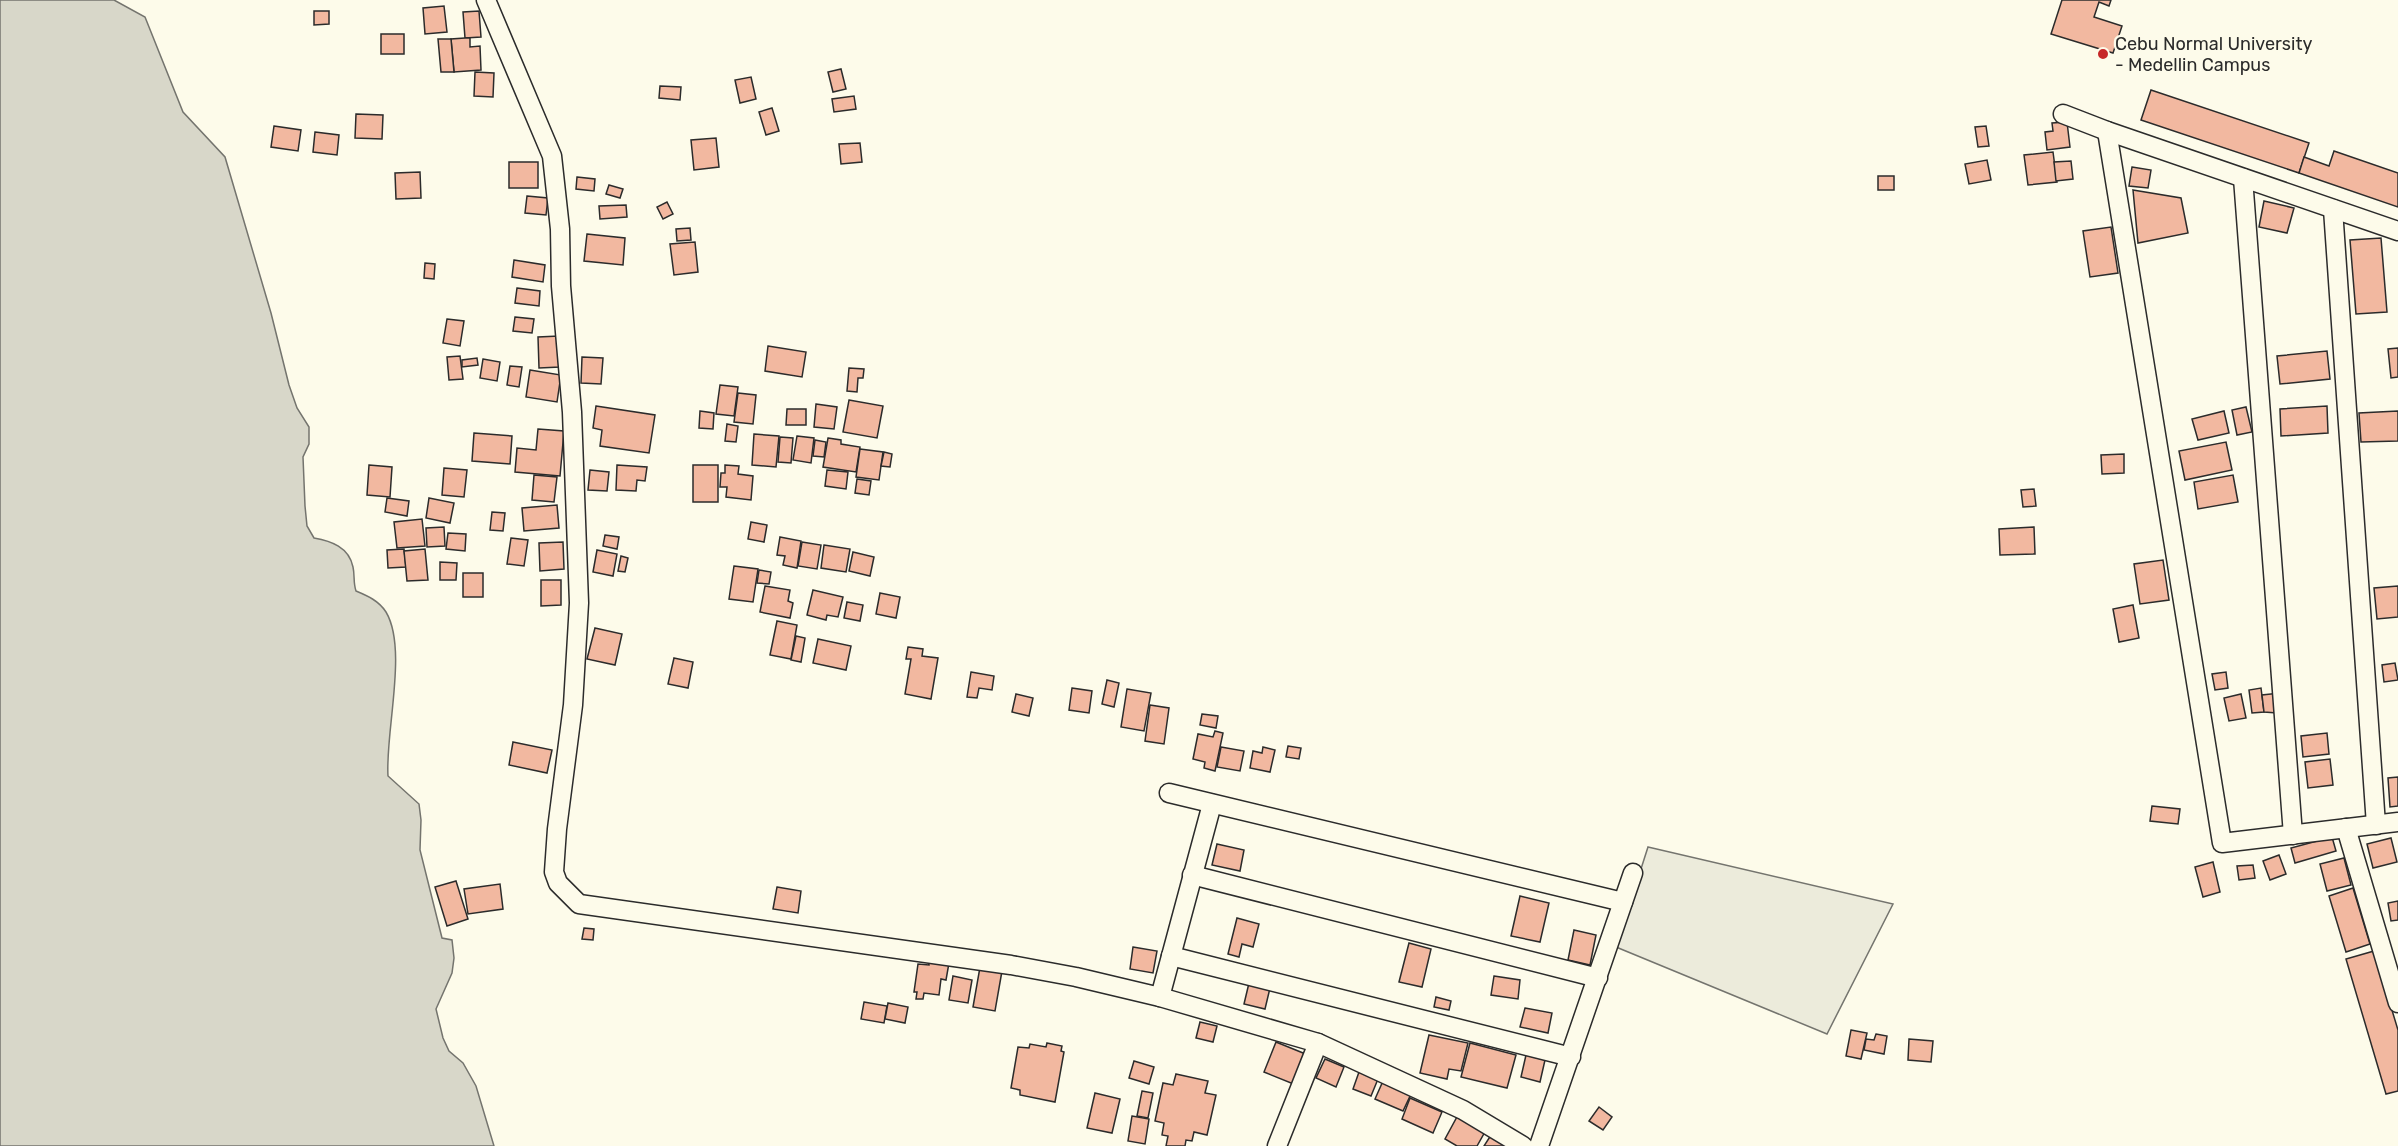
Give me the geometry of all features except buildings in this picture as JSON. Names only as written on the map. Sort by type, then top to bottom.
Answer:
[{"type":"street","points":[[486,0],[552,156],[560,229],[561,286],[572,412],[579,603],[573,705],[557,829],[554,872],[558,883],[579,904],[1011,965],[1076,977],[1160,997],[1318,1044],[1463,1110],[1523,1146]]},
{"type":"street","points":[[2063,114],[2398,231]]},
{"type":"street","points":[[2107,131],[2222,843],[2398,822]]},
{"type":"street","points":[[2243,178],[2293,835]]},
{"type":"street","points":[[2333,209],[2376,825]]},
{"type":"street","points":[[1168,793],[1623,903]]},
{"type":"street","points":[[1160,997],[1212,804]]},
{"type":"street","points":[[2346,828],[2398,1003]]},
{"type":"street","points":[[1539,1146],[1633,873]]},
{"type":"street","points":[[1192,875],[1598,978]]},
{"type":"street","points":[[1171,956],[1571,1057]]},
{"type":"street","points":[[1277,1146],[1318,1044]]},
{"type":"shaded area","points":[[0,0],[114,0],[145,17],[183,112],[225,157],[271,313],[289,385],[297,408],[309,427],[309,444],[303,457],[307,526],[314,538],[333,543],[348,554],[353,567],[356,591],[380,605],[386,612],[392,628],[396,669],[388,776],[419,804],[420,850],[442,938],[452,940],[454,958],[452,973],[436,1009],[443,1038],[449,1051],[463,1063],[476,1086],[494,1146],[0,1146]]},
{"type":"shaded area","points":[[1648,847],[1893,904],[1827,1034],[1616,947]]},
{"type":"place","name":"Cebu Normal University - Medellin Campus","points":[[2103,54]]}]
